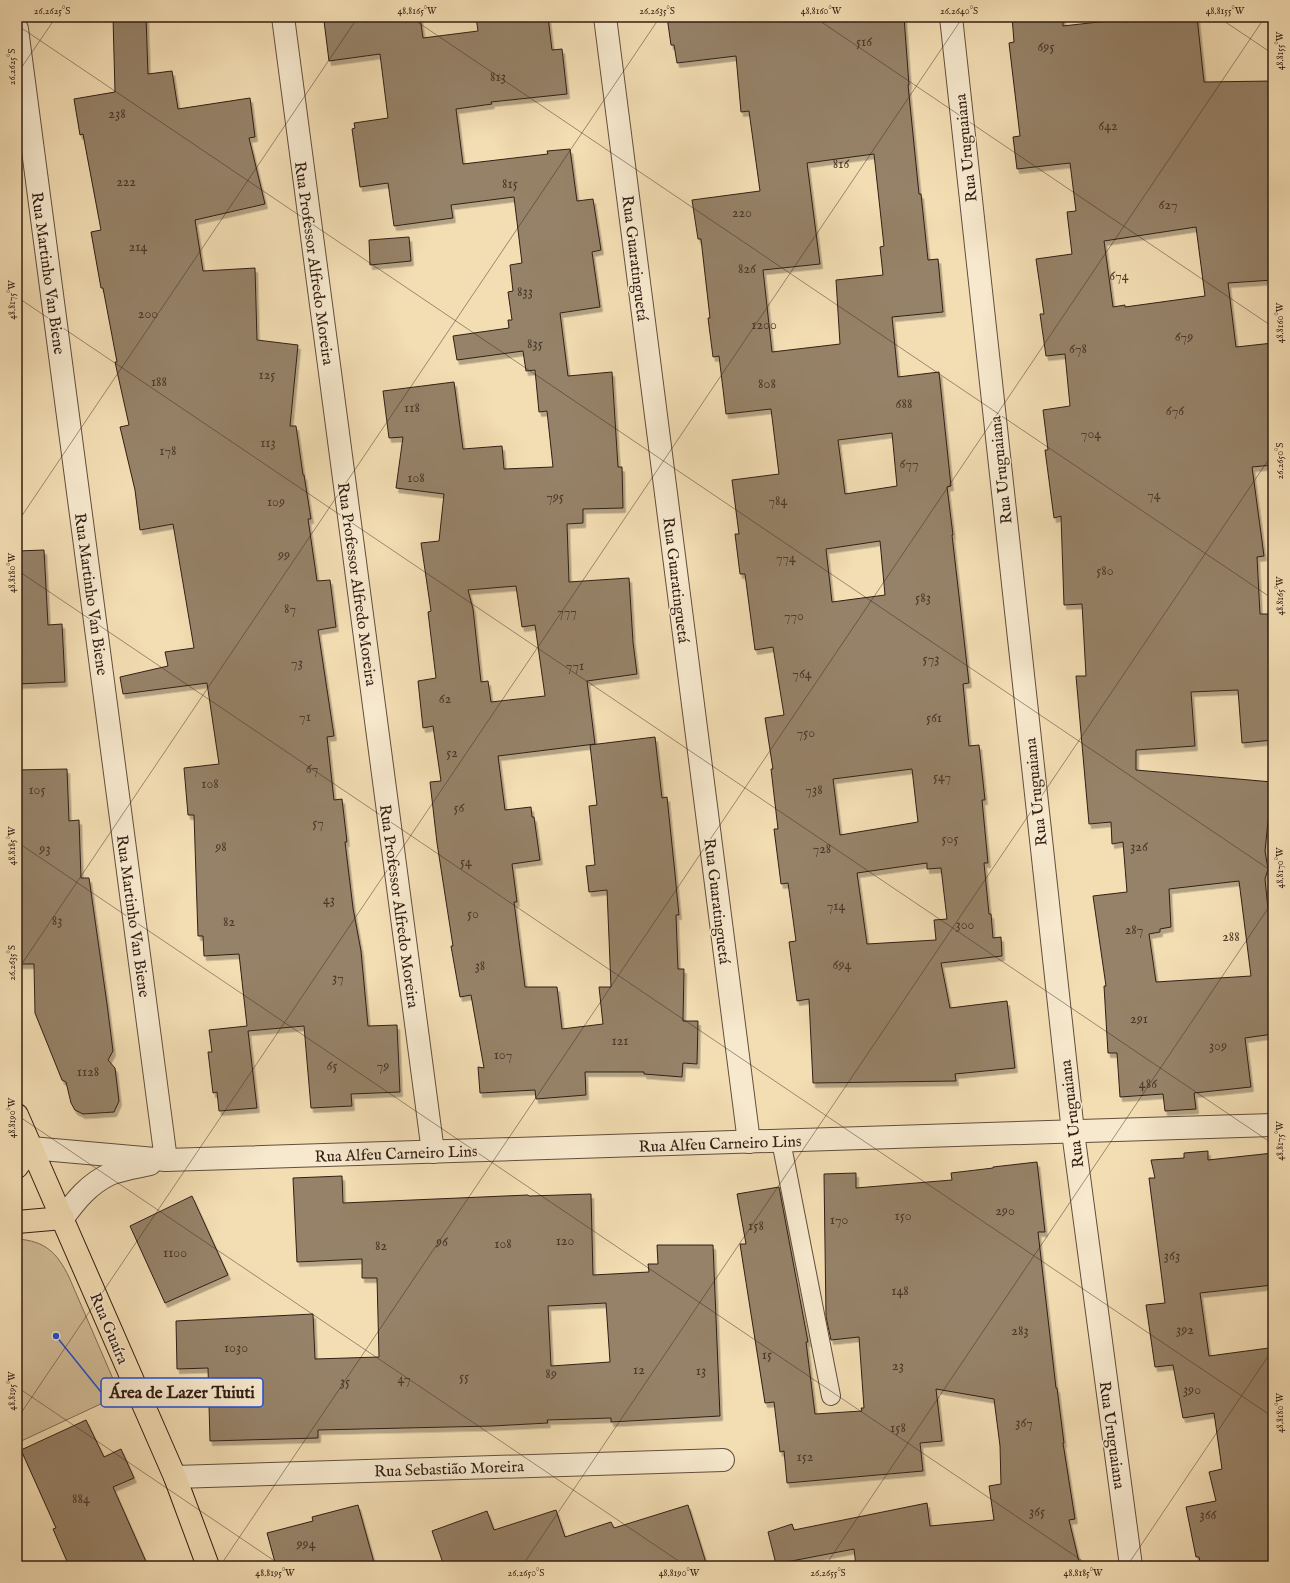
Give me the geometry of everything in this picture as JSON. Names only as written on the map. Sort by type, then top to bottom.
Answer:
[{"type":"main road","name":"Rua Guaíra","points":[[17,1115],[175,1477],[208,1566]]},
{"type":"main road","points":[[17,1167],[31,1148]]},
{"type":"main road","points":[[17,1222],[62,1218]]},
{"type":"street","name":"Rua Professor Alfredo Moreira","points":[[283,17],[433,1152]]},
{"type":"street","name":"Rua Guaratinguetá","points":[[605,17],[749,1142]]},
{"type":"street","name":"Rua Uruguaiana","points":[[951,17],[1072,1132],[1131,1566]]},
{"type":"street","name":"Rua Martinho Van Biene","points":[[17,29],[166,1160]]},
{"type":"street","name":"Rua Alfeu Carneiro Lins","points":[[31,1148],[166,1160],[1273,1126]]},
{"type":"street","name":"Rua Alfeu Carneiro Lins","points":[[62,1218],[80,1196],[94,1184],[112,1174],[166,1160]]},
{"type":"street","name":"Rua Sebastião Moreira","points":[[175,1477],[723,1460]]},
{"type":"lane","points":[[781,1141],[831,1396]]},
{"type":"shaded area","points":[[17,1239],[36,1242],[49,1250],[60,1261],[69,1277],[120,1395],[17,1443]]},
{"type":"building","points":[[113,17],[146,17],[148,74],[172,71],[178,109],[250,98],[255,137],[249,138],[265,204],[195,220],[203,271],[255,268],[257,340],[298,345],[290,426],[296,426],[311,519],[308,519],[317,581],[330,580],[336,627],[318,630],[334,736],[327,737],[334,800],[342,799],[347,842],[345,842],[353,908],[361,951],[368,1026],[397,1025],[400,1092],[351,1094],[352,1106],[311,1108],[304,1026],[248,1031],[257,1108],[219,1111],[217,1092],[213,1093],[208,1052],[212,1052],[209,1030],[247,1026],[239,954],[204,956],[203,936],[198,936],[194,815],[188,815],[184,768],[219,764],[207,683],[123,694],[120,677],[168,666],[165,652],[194,648],[173,524],[140,530],[135,490],[120,427],[129,425],[115,362],[117,362],[91,232],[101,230],[83,134],[80,135],[74,99],[115,92]]},
{"type":"building","points":[[351,17],[420,17],[423,38],[478,31],[476,17],[548,17],[552,50],[562,49],[567,94],[491,102],[492,104],[456,109],[463,164],[548,154],[547,151],[570,149],[577,201],[593,199],[601,250],[592,252],[600,307],[560,313],[568,376],[612,372],[618,467],[622,467],[623,508],[583,509],[583,523],[567,524],[569,582],[629,578],[633,642],[637,674],[587,681],[595,744],[498,756],[505,810],[531,807],[532,817],[534,817],[540,860],[512,864],[517,902],[514,902],[525,987],[557,987],[562,1029],[603,1024],[599,987],[611,987],[607,890],[589,892],[586,866],[595,865],[589,806],[597,805],[590,745],[655,737],[662,798],[667,797],[674,864],[679,915],[676,915],[678,969],[684,969],[683,1021],[698,1021],[697,1064],[683,1063],[682,1077],[644,1074],[644,1072],[585,1072],[586,1095],[536,1099],[535,1090],[480,1093],[478,1067],[484,1068],[471,995],[460,997],[451,946],[453,946],[437,843],[430,782],[441,781],[433,726],[423,728],[418,681],[436,678],[428,612],[431,611],[421,543],[439,541],[444,494],[396,488],[403,437],[389,438],[383,391],[454,382],[463,449],[502,446],[504,469],[553,467],[547,411],[539,412],[535,370],[526,371],[523,351],[457,360],[453,336],[509,328],[508,320],[512,320],[508,292],[513,291],[510,265],[522,263],[514,197],[451,205],[453,218],[394,226],[388,183],[360,187],[352,129],[355,128],[354,123],[388,118],[380,54],[329,61],[324,21]],"holes":[[[516,586],[522,627],[535,625],[545,696],[491,702],[488,681],[481,682],[473,609],[468,590]]]},
{"type":"building","points":[[667,17],[904,17],[908,85],[919,194],[921,194],[928,260],[938,259],[943,312],[892,317],[898,377],[939,372],[951,486],[947,487],[969,683],[963,684],[969,746],[979,745],[985,800],[982,800],[988,863],[984,863],[989,914],[991,914],[993,938],[1001,937],[1002,956],[941,963],[950,1008],[1007,1001],[1015,1068],[955,1074],[956,1081],[813,1083],[809,999],[797,1001],[789,942],[796,941],[788,883],[781,884],[774,829],[778,829],[771,769],[773,769],[765,718],[784,715],[773,647],[755,650],[745,574],[740,574],[735,534],[739,534],[732,480],[779,474],[771,409],[726,414],[719,356],[713,357],[701,239],[698,239],[692,200],[760,191],[749,111],[741,112],[736,56],[677,63],[674,45],[671,45]],"holes":[[[874,154],[884,246],[880,247],[883,275],[836,280],[840,344],[772,352],[763,270],[820,264],[807,163]],[[892,433],[897,486],[845,494],[838,440]],[[880,541],[885,595],[832,602],[826,549]],[[912,769],[918,822],[840,835],[833,779]],[[927,863],[927,869],[941,868],[947,919],[934,920],[936,940],[867,944],[857,873]]]},
{"type":"building","points":[[1012,17],[1063,17],[1063,26],[1143,17],[1197,17],[1204,82],[1273,81],[1273,280],[1228,283],[1236,347],[1273,343],[1273,465],[1252,467],[1264,556],[1257,557],[1260,614],[1268,614],[1269,688],[1273,687],[1273,740],[1242,743],[1238,690],[1191,692],[1195,746],[1136,750],[1136,770],[1272,782],[1265,851],[1268,869],[1265,879],[1269,919],[1273,918],[1273,1034],[1245,1038],[1251,1087],[1194,1093],[1196,1109],[1165,1111],[1163,1094],[1120,1097],[1117,1053],[1108,1053],[1104,986],[1106,986],[1093,896],[1127,892],[1123,842],[1112,844],[1111,822],[1089,824],[1076,676],[1086,676],[1082,604],[1064,605],[1061,516],[1054,518],[1045,450],[1048,450],[1043,410],[1070,406],[1065,354],[1046,356],[1040,314],[1044,314],[1036,259],[1072,254],[1067,212],[1076,211],[1070,163],[1017,169],[1013,137],[1020,136],[1009,43],[1014,42]],"holes":[[[1196,227],[1205,296],[1125,307],[1125,305],[1113,307],[1104,241]],[[1239,881],[1251,976],[1156,982],[1149,934],[1160,932],[1160,929],[1171,927],[1169,889]]]},
{"type":"building","points":[[409,237],[411,261],[370,265],[369,240]]},
{"type":"building","points":[[44,550],[48,625],[62,624],[65,682],[17,684],[17,551]]},
{"type":"building","points":[[67,769],[69,821],[79,820],[81,878],[89,878],[107,1004],[113,1051],[108,1060],[115,1068],[119,1101],[114,1112],[83,1114],[75,1110],[71,1103],[66,1082],[62,1080],[35,1013],[34,964],[17,964],[17,770]]},
{"type":"building","points":[[1208,1151],[1208,1160],[1273,1153],[1273,1285],[1200,1293],[1209,1356],[1269,1348],[1273,1378],[1273,1566],[1201,1566],[1199,1557],[1196,1557],[1186,1507],[1216,1501],[1209,1472],[1222,1469],[1214,1413],[1183,1418],[1173,1365],[1155,1367],[1146,1305],[1165,1303],[1149,1178],[1155,1178],[1151,1160],[1184,1158],[1184,1153]]},
{"type":"building","points":[[1037,1162],[1045,1232],[1038,1232],[1063,1443],[1075,1519],[1069,1520],[1080,1566],[856,1566],[854,1549],[776,1564],[768,1532],[792,1524],[794,1530],[927,1503],[930,1526],[994,1520],[989,1486],[1001,1484],[1000,1446],[994,1399],[936,1389],[942,1441],[920,1443],[923,1471],[787,1483],[784,1451],[780,1452],[774,1402],[765,1403],[740,1244],[746,1244],[737,1194],[779,1187],[808,1342],[806,1342],[815,1414],[862,1411],[861,1408],[864,1408],[859,1337],[831,1340],[826,1317],[824,1174],[856,1173],[856,1188],[952,1180],[951,1173]]},
{"type":"building","points":[[342,1176],[343,1203],[528,1195],[591,1194],[593,1275],[649,1272],[648,1264],[658,1264],[657,1245],[713,1245],[720,1416],[611,1422],[611,1418],[547,1420],[548,1423],[492,1426],[318,1430],[318,1438],[210,1441],[208,1368],[177,1369],[176,1321],[313,1314],[315,1359],[379,1357],[377,1278],[362,1278],[362,1259],[297,1262],[293,1178]],"holes":[[[606,1303],[610,1362],[551,1366],[548,1306]]]},
{"type":"building","points":[[192,1196],[228,1275],[165,1303],[130,1226]]},
{"type":"building","points":[[86,1420],[104,1457],[121,1449],[134,1478],[113,1487],[148,1566],[69,1566],[53,1529],[56,1528],[21,1450]]},
{"type":"building","points":[[358,1505],[375,1566],[276,1566],[267,1533],[313,1521],[312,1517]]},
{"type":"building","points":[[688,1505],[707,1566],[444,1566],[432,1531],[487,1511],[494,1530],[556,1510],[565,1537],[611,1522],[614,1528]]},
{"type":"place","name":"Área de Lazer Tuiuti","points":[[56,1336]]}]
